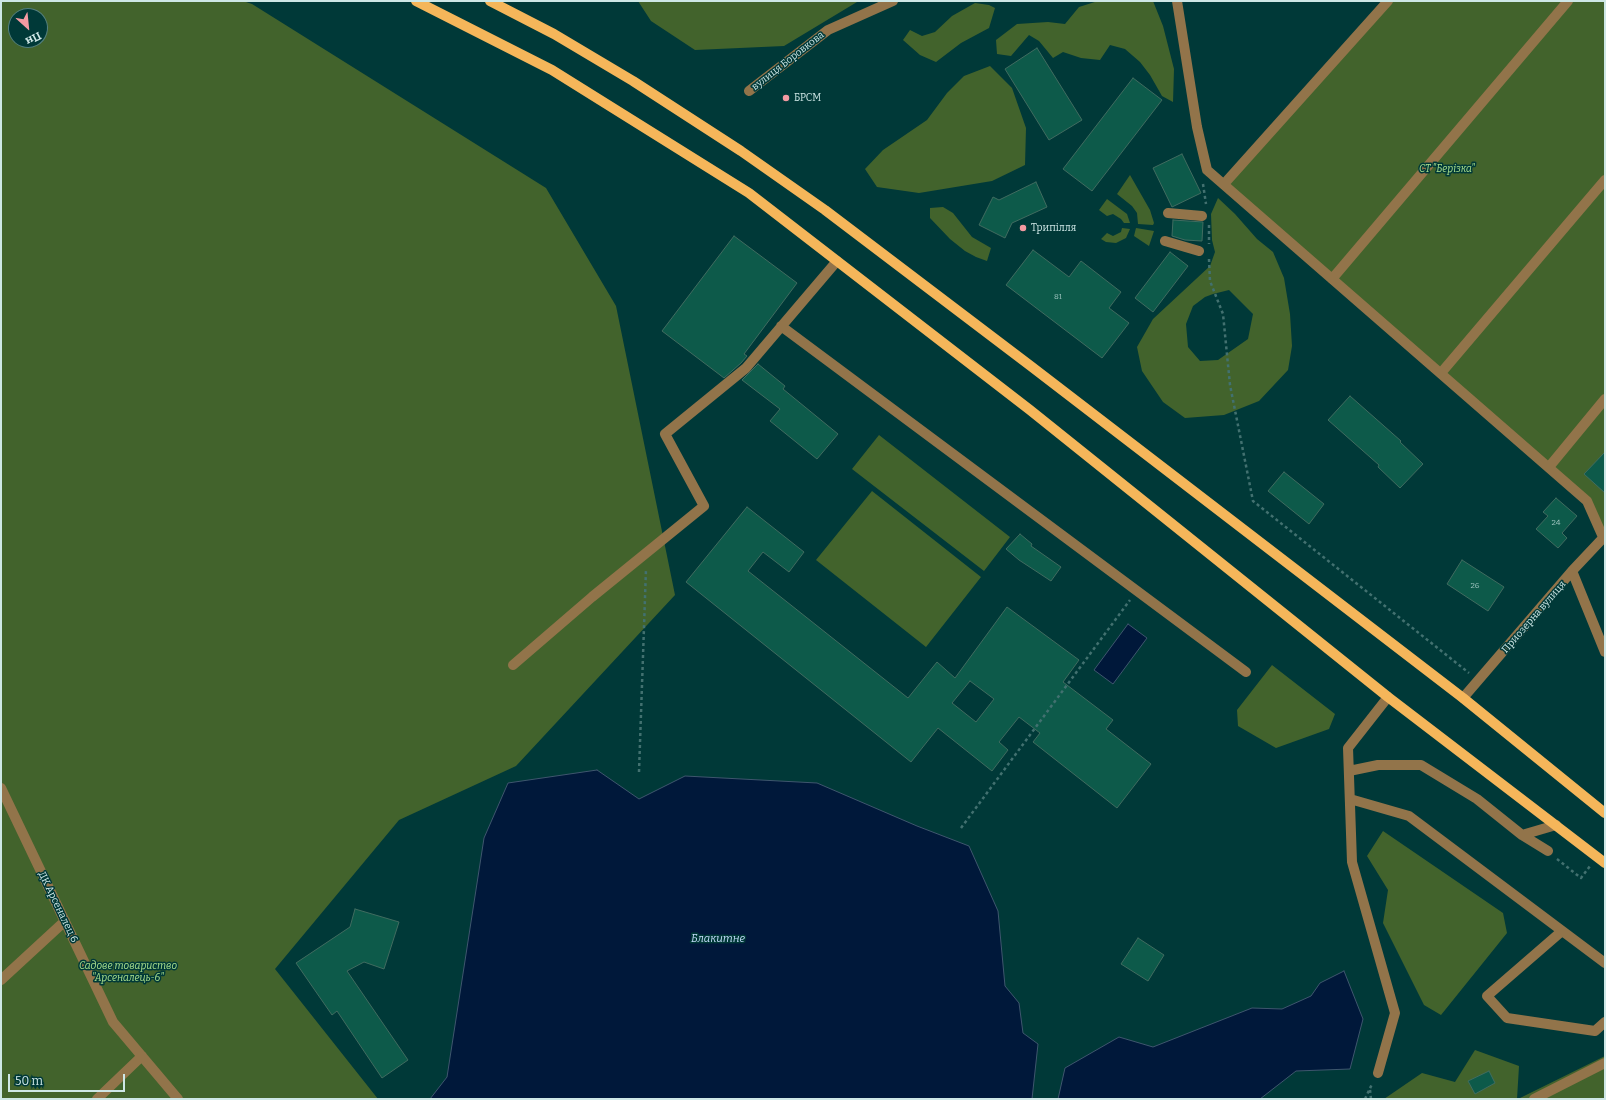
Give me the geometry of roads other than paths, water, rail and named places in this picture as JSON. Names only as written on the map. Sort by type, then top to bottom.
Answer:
[{"type":"main road","points":[[416,1],[552,70],[749,193],[1036,414],[1388,697],[1605,863]]},
{"type":"main road","points":[[490,1],[554,34],[633,81],[741,151],[825,210],[1463,698],[1605,813]]},
{"type":"street","name":"вулиця Боровкова","points":[[749,91],[828,30],[893,1]]},
{"type":"street","points":[[1177,1],[1197,127],[1207,170],[1587,500],[1604,536]]},
{"type":"street","points":[[1224,184],[1388,1]]},
{"type":"street","points":[[1332,279],[1568,1]]},
{"type":"street","points":[[1441,373],[1605,180]]},
{"type":"street","points":[[1168,213],[1206,215]]},
{"type":"street","points":[[1165,241],[1204,250]]},
{"type":"street","points":[[514,665],[592,597],[704,506],[665,434],[746,368],[837,261]]},
{"type":"street","points":[[781,326],[1246,672]]},
{"type":"street","points":[[1549,467],[1605,399]]},
{"type":"street","name":"Приозерна вулиця","points":[[1463,698],[1604,536]]},
{"type":"street","points":[[1572,571],[1605,652]]},
{"type":"street","points":[[1378,1073],[1395,1013],[1352,862],[1348,748],[1388,697]]},
{"type":"street","points":[[1349,771],[1378,765],[1421,765],[1477,799],[1522,835],[1548,851]]},
{"type":"street","name":"ДК Арсеналец 6","points":[[1,788],[113,1022],[178,1099]]},
{"type":"street","points":[[1350,799],[1409,816],[1605,963]]},
{"type":"street","points":[[1522,835],[1556,825]]},
{"type":"street","points":[[1,980],[65,921]]},
{"type":"street","points":[[1562,931],[1487,996],[1507,1018],[1595,1031],[1605,1022]]},
{"type":"street","points":[[97,1099],[142,1056]]},
{"type":"street","points":[[1534,1099],[1605,1063]]},
{"type":"water","points":[[1128,624],[1147,638],[1113,684],[1094,670]]},
{"type":"water","name":"Блакитне","points":[[597,770],[639,799],[685,776],[817,783],[917,826],[969,846],[998,911],[1005,986],[1019,1003],[1023,1033],[1038,1044],[1032,1099],[430,1099],[447,1077],[484,838],[508,783]]},
{"type":"water","points":[[1344,971],[1363,1019],[1350,1069],[1296,1071],[1260,1099],[1058,1099],[1065,1068],[1119,1037],[1153,1047],[1252,1008],[1282,1009],[1311,996],[1320,983]]},
{"type":"place","name":"БРСМ","points":[[786,98]]},
{"type":"place","name":"Трипілля","points":[[1023,228]]},
{"type":"park label","name":"СТ \"Берізка\"","points":[[1447,169]]},
{"type":"park label","name":"Садове товариство \"Арсеналець-6\"","points":[[128,972]]}]
